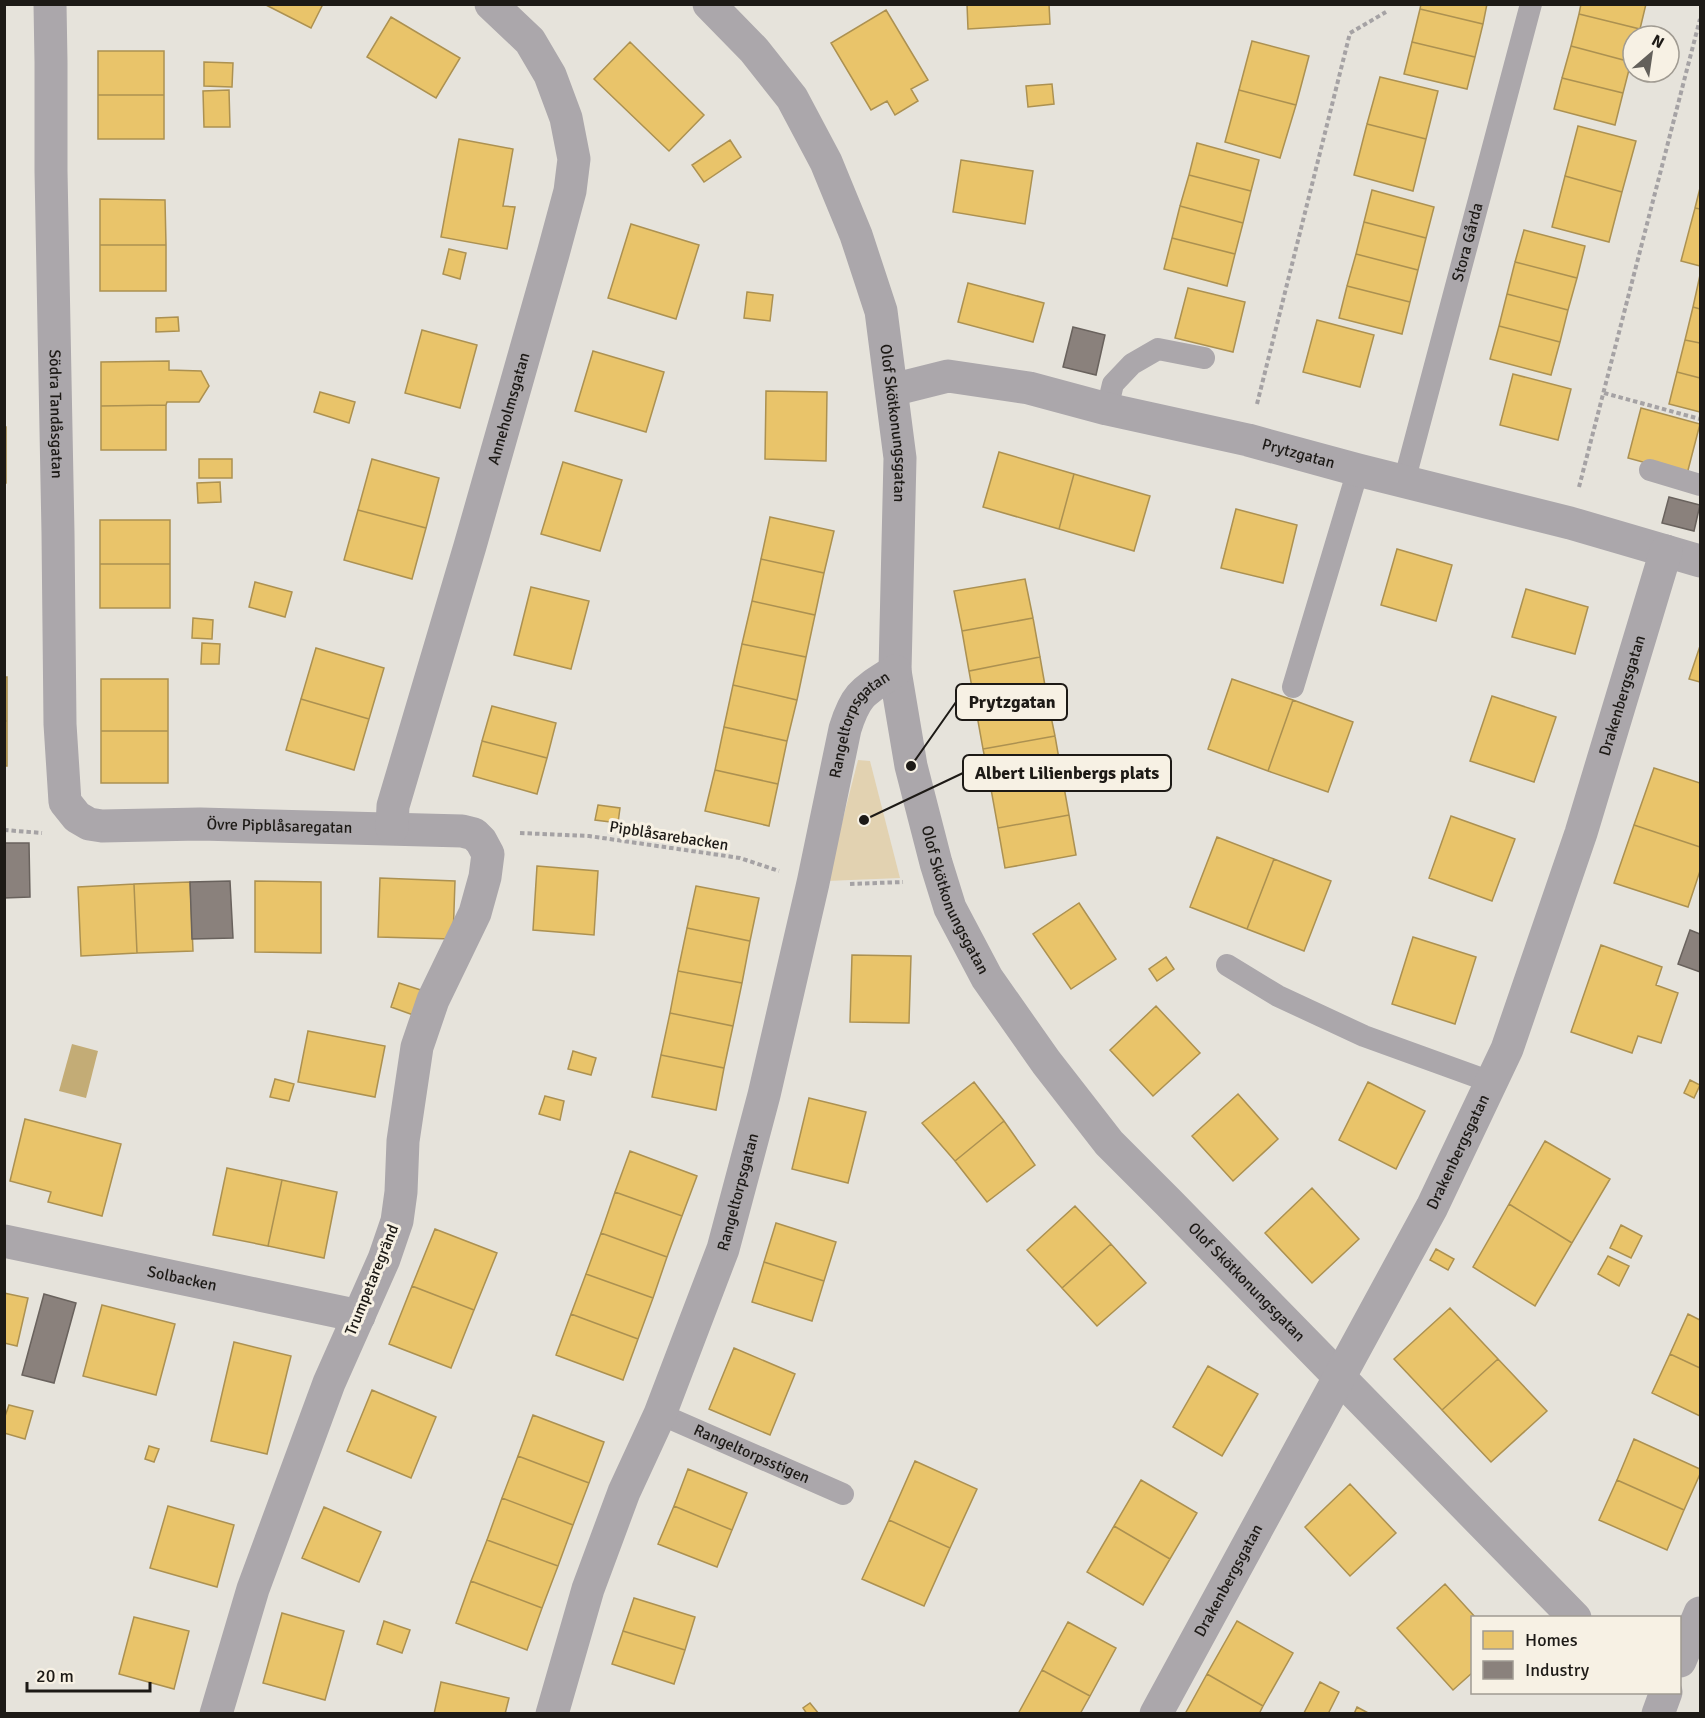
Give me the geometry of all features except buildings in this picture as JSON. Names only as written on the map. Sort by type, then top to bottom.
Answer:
[{"type":"street","name":"Södra Tandåsgatan","points":[[50,4],[60,724],[65,802],[77,817]]},
{"type":"street","name":"Anneholmsgatan","points":[[392,828],[393,806],[547,274],[570,191],[574,159],[566,118],[550,75],[530,41],[491,4]]},
{"type":"street","name":"Olof Skötkonungsgatan","points":[[723,10],[792,98],[826,162],[856,235],[881,311],[900,458],[895,671],[911,766],[936,863],[950,908],[987,978],[1044,1059],[1109,1143],[1574,1616]]},
{"type":"street","name":"Prytzgatan","points":[[892,390],[948,376],[1029,388],[1107,409],[1248,440],[1570,523],[1701,561]]},
{"type":"street","name":"Drakenbergsgatan","points":[[1156,1713],[1432,1207],[1507,1048],[1581,833],[1666,551]]},
{"type":"street","name":"Rangeltorpsgatan","points":[[552,1713],[588,1589],[624,1492],[660,1414],[723,1249],[764,1095],[851,708],[865,690],[895,671]]},
{"type":"street","name":"Övre Pipblåsaregatan","points":[[77,817],[89,824],[102,826],[200,824],[462,831],[474,834],[481,841]]},
{"type":"street","name":"Trumpetaregränd","points":[[216,1713],[253,1589],[329,1383],[384,1259],[397,1221],[401,1192],[403,1141],[417,1047],[433,1000],[475,913],[485,877],[488,854],[481,841]]},
{"type":"street","name":"Solbacken","points":[[4,1241],[358,1316]]},
{"type":"street","points":[[1681,1659],[1701,1613]]},
{"type":"street","points":[[1658,1713],[1665,1694]]},
{"type":"lane","name":"Stora Gårda","points":[[1404,482],[1531,4]]},
{"type":"lane","points":[[1107,409],[1113,384],[1132,363],[1158,349],[1204,358]]},
{"type":"lane","points":[[1293,687],[1358,470]]},
{"type":"lane","points":[[1650,470],[1701,485]]},
{"type":"lane","points":[[1227,965],[1278,996],[1364,1036],[1491,1082]]},
{"type":"lane","name":"Rangeltorpsstigen","points":[[660,1414],[843,1494]]},
{"type":"path","points":[[1248,440],[1350,33],[1386,12]]},
{"type":"path","points":[[1570,523],[1701,19]]},
{"type":"path","points":[[1604,393],[1701,419]]},
{"type":"path","points":[[4,830],[45,834]]},
{"type":"path","name":"Pipblåsarebacken","points":[[518,833],[589,836],[740,858],[813,883],[827,885],[909,881]]},
{"type":"shaded area","points":[[858,760],[870,761],[900,878],[827,881]]},
{"type":"shaded area","points":[[72,1044],[98,1051],[86,1098],[59,1091]]},
{"type":"place","name":"Prytzgatan","points":[[911,766]]},
{"type":"place","name":"Albert Lilienbergs plats","points":[[864,820]]}]
